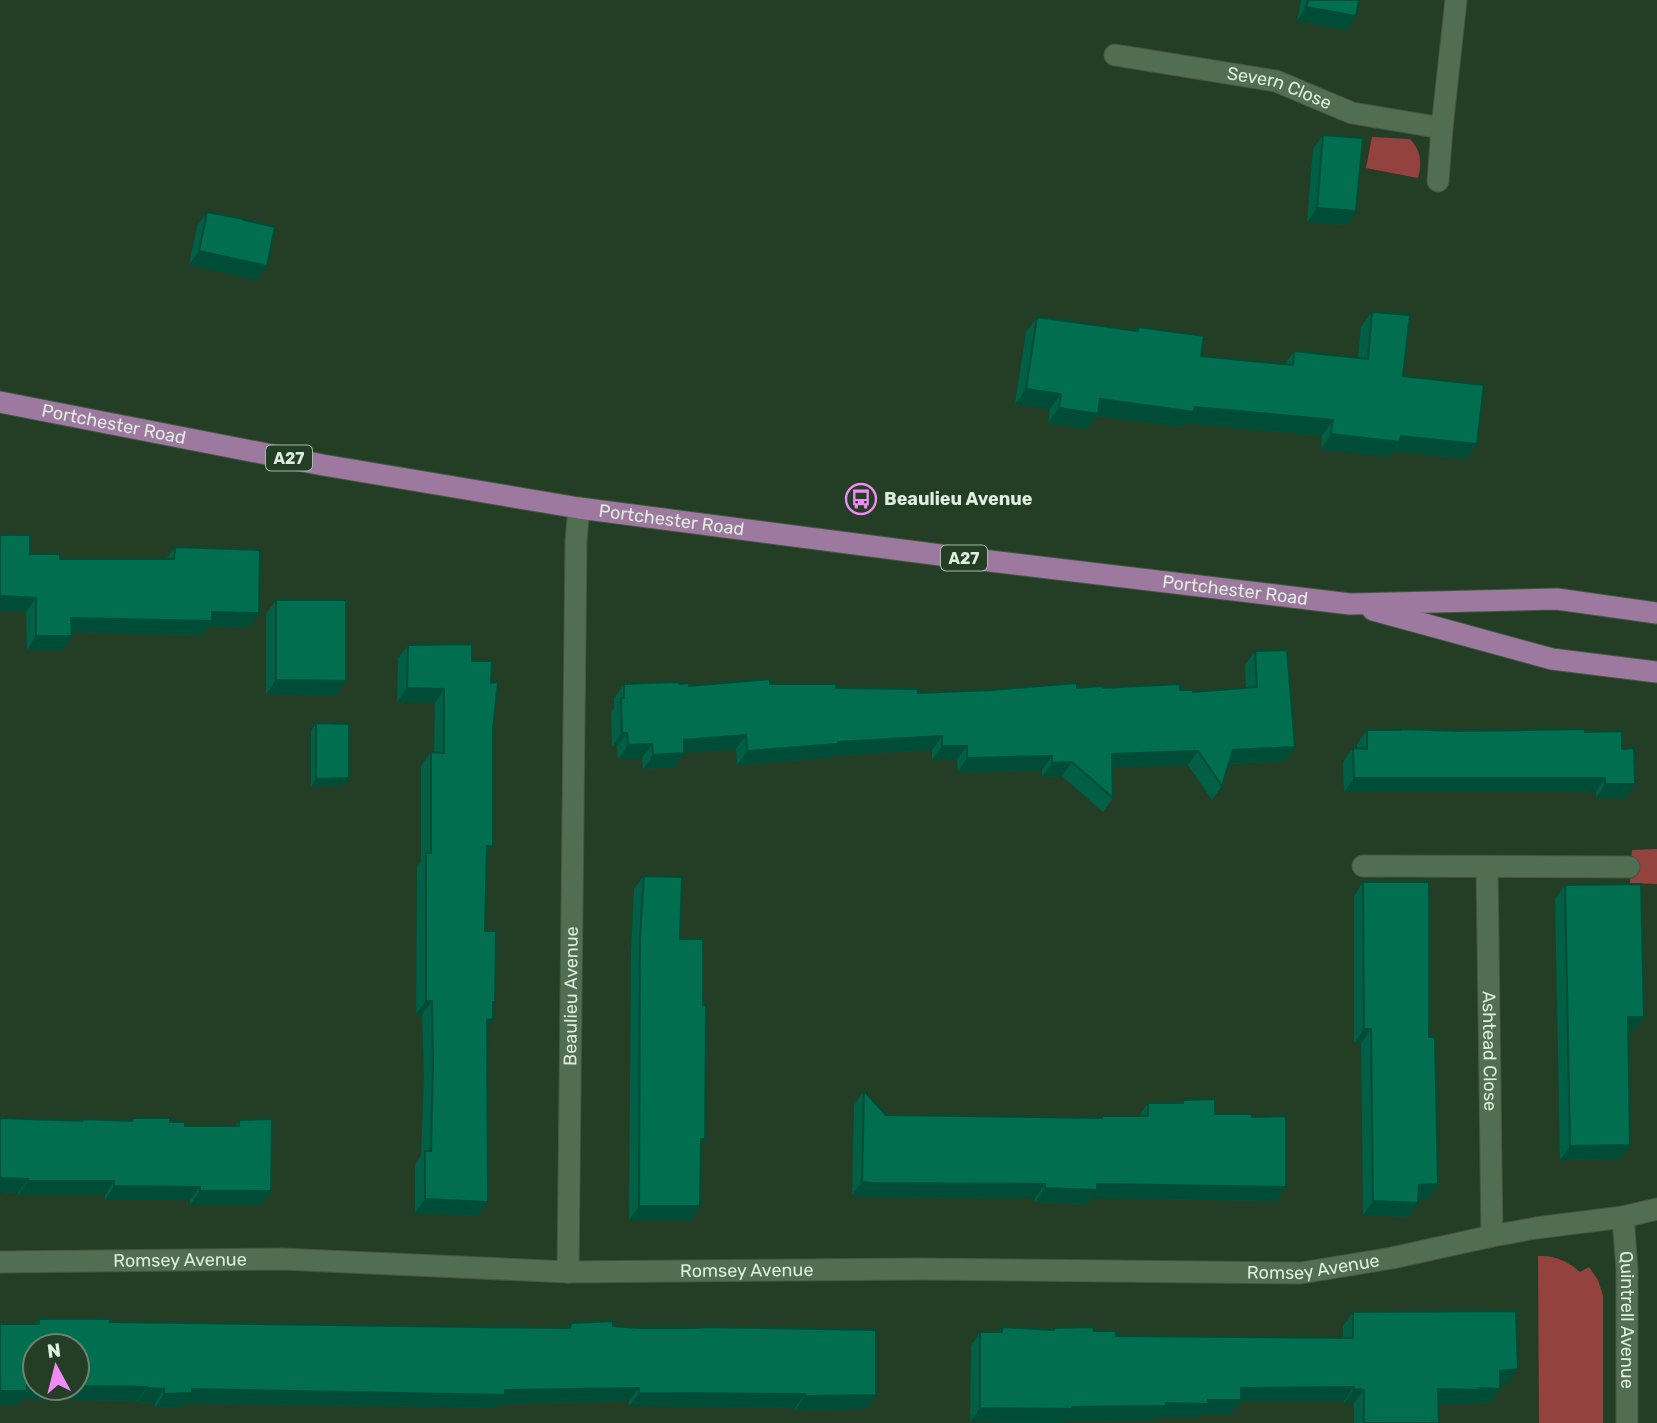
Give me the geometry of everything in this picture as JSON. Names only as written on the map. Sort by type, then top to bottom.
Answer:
[{"type":"main road","name":"Portchester Road","points":[[0,402],[323,465],[579,508],[962,558],[1350,604],[1557,599],[1657,613]]},
{"type":"main road","name":"Portchester Road","points":[[1350,604],[1552,659],[1657,672]]},
{"type":"street","points":[[1438,181],[1456,0]]},
{"type":"street","name":"Severn Close","points":[[1115,55],[1276,81],[1352,113],[1442,128]]},
{"type":"street","name":"Beaulieu Avenue","points":[[568,1272],[576,541],[579,508]]},
{"type":"street","points":[[1363,866],[1629,867]]},
{"type":"street","name":"Ashtead Close","points":[[1488,867],[1492,1236]]},
{"type":"street","name":"Romsey Avenue","points":[[0,1262],[282,1259],[568,1272],[922,1269],[1301,1273],[1392,1258],[1536,1228],[1623,1217],[1657,1209]]},
{"type":"street","name":"Quintrell Avenue","points":[[1623,1217],[1627,1423]]},
{"type":"shaded area","points":[[1372,137],[1410,139],[1420,157],[1418,178],[1366,168]]},
{"type":"shaded area","points":[[1657,849],[1657,884],[1630,883],[1632,850]]},
{"type":"shaded area","points":[[1538,1256],[1560,1260],[1580,1272],[1589,1267],[1598,1280],[1603,1296],[1603,1423],[1539,1423]]},
{"type":"building","points":[[1308,0],[1359,0],[1356,16],[1306,7]]},
{"type":"building","points":[[1323,135],[1363,138],[1356,211],[1317,208]]},
{"type":"building","points":[[207,212],[275,227],[267,266],[199,251]]},
{"type":"building","points":[[1372,312],[1410,315],[1403,376],[1484,385],[1477,444],[1401,436],[1400,442],[1331,434],[1333,420],[1195,407],[1194,412],[1100,399],[1098,414],[1059,408],[1061,394],[1026,389],[1037,317],[1138,331],[1138,327],[1204,336],[1201,356],[1293,365],[1294,351],[1368,359]]},
{"type":"building","points":[[0,535],[30,535],[30,554],[60,554],[60,559],[174,559],[175,547],[260,550],[259,613],[212,612],[212,621],[71,618],[72,636],[36,636],[36,598],[0,596]]},
{"type":"building","points":[[276,600],[346,600],[346,681],[276,680]]},
{"type":"building","points":[[472,644],[472,661],[492,661],[491,683],[498,682],[493,729],[493,846],[487,846],[485,931],[496,931],[495,1002],[493,1019],[487,1020],[488,1202],[425,1199],[425,1151],[431,1151],[433,1063],[432,1001],[426,1001],[426,853],[431,853],[431,752],[444,753],[444,689],[407,688],[408,645]]},
{"type":"building","points":[[1287,650],[1295,747],[1233,750],[1222,786],[1198,751],[1112,754],[1113,798],[1072,762],[1052,763],[1052,756],[967,758],[967,746],[942,746],[942,736],[747,751],[746,735],[684,740],[684,753],[653,755],[652,744],[628,745],[627,733],[622,733],[621,698],[624,698],[624,684],[679,682],[689,683],[689,686],[770,679],[770,684],[836,684],[836,688],[918,689],[918,693],[1077,683],[1077,688],[1180,684],[1180,690],[1193,692],[1257,687],[1255,651]]},
{"type":"building","points":[[316,723],[349,724],[349,778],[316,779]]},
{"type":"building","points":[[1367,730],[1622,731],[1622,749],[1634,748],[1635,784],[1605,784],[1605,778],[1354,778],[1353,748],[1367,749]]},
{"type":"building","points":[[644,876],[682,877],[680,939],[703,939],[703,1005],[706,1005],[705,1139],[701,1139],[700,1206],[639,1206],[640,937]]},
{"type":"building","points":[[1363,882],[1429,882],[1429,1037],[1435,1037],[1438,1184],[1419,1185],[1418,1203],[1373,1201],[1371,1029],[1364,1029]]},
{"type":"building","points":[[1641,884],[1644,1017],[1628,1017],[1630,1145],[1570,1146],[1565,885]]},
{"type":"building","points":[[864,1091],[886,1115],[1102,1118],[1148,1116],[1148,1103],[1215,1099],[1215,1114],[1286,1116],[1286,1187],[1097,1184],[1097,1190],[1045,1188],[1045,1184],[862,1182]]},
{"type":"building","points":[[0,1118],[132,1121],[133,1118],[170,1118],[170,1122],[185,1122],[185,1126],[239,1126],[239,1120],[272,1119],[271,1191],[200,1191],[200,1187],[114,1186],[114,1181],[28,1181],[0,1178]]},
{"type":"building","points":[[1516,1311],[1518,1369],[1500,1371],[1500,1389],[1438,1389],[1439,1423],[1364,1423],[1364,1390],[1354,1387],[1241,1388],[1241,1400],[1208,1400],[1208,1404],[1166,1403],[1166,1406],[1072,1409],[980,1408],[980,1332],[1002,1332],[1002,1327],[1054,1330],[1093,1327],[1094,1331],[1116,1331],[1116,1336],[1353,1338],[1353,1312]]},
{"type":"building","points":[[39,1319],[110,1319],[110,1322],[570,1328],[571,1323],[613,1321],[613,1326],[640,1328],[876,1330],[876,1395],[639,1393],[639,1388],[505,1390],[505,1395],[192,1389],[192,1393],[164,1394],[164,1389],[147,1387],[91,1386],[91,1332],[21,1332],[21,1391],[0,1391],[0,1324],[39,1324]]},
{"type":"place","name":"Beaulieu Avenue","points":[[861,499]]}]
